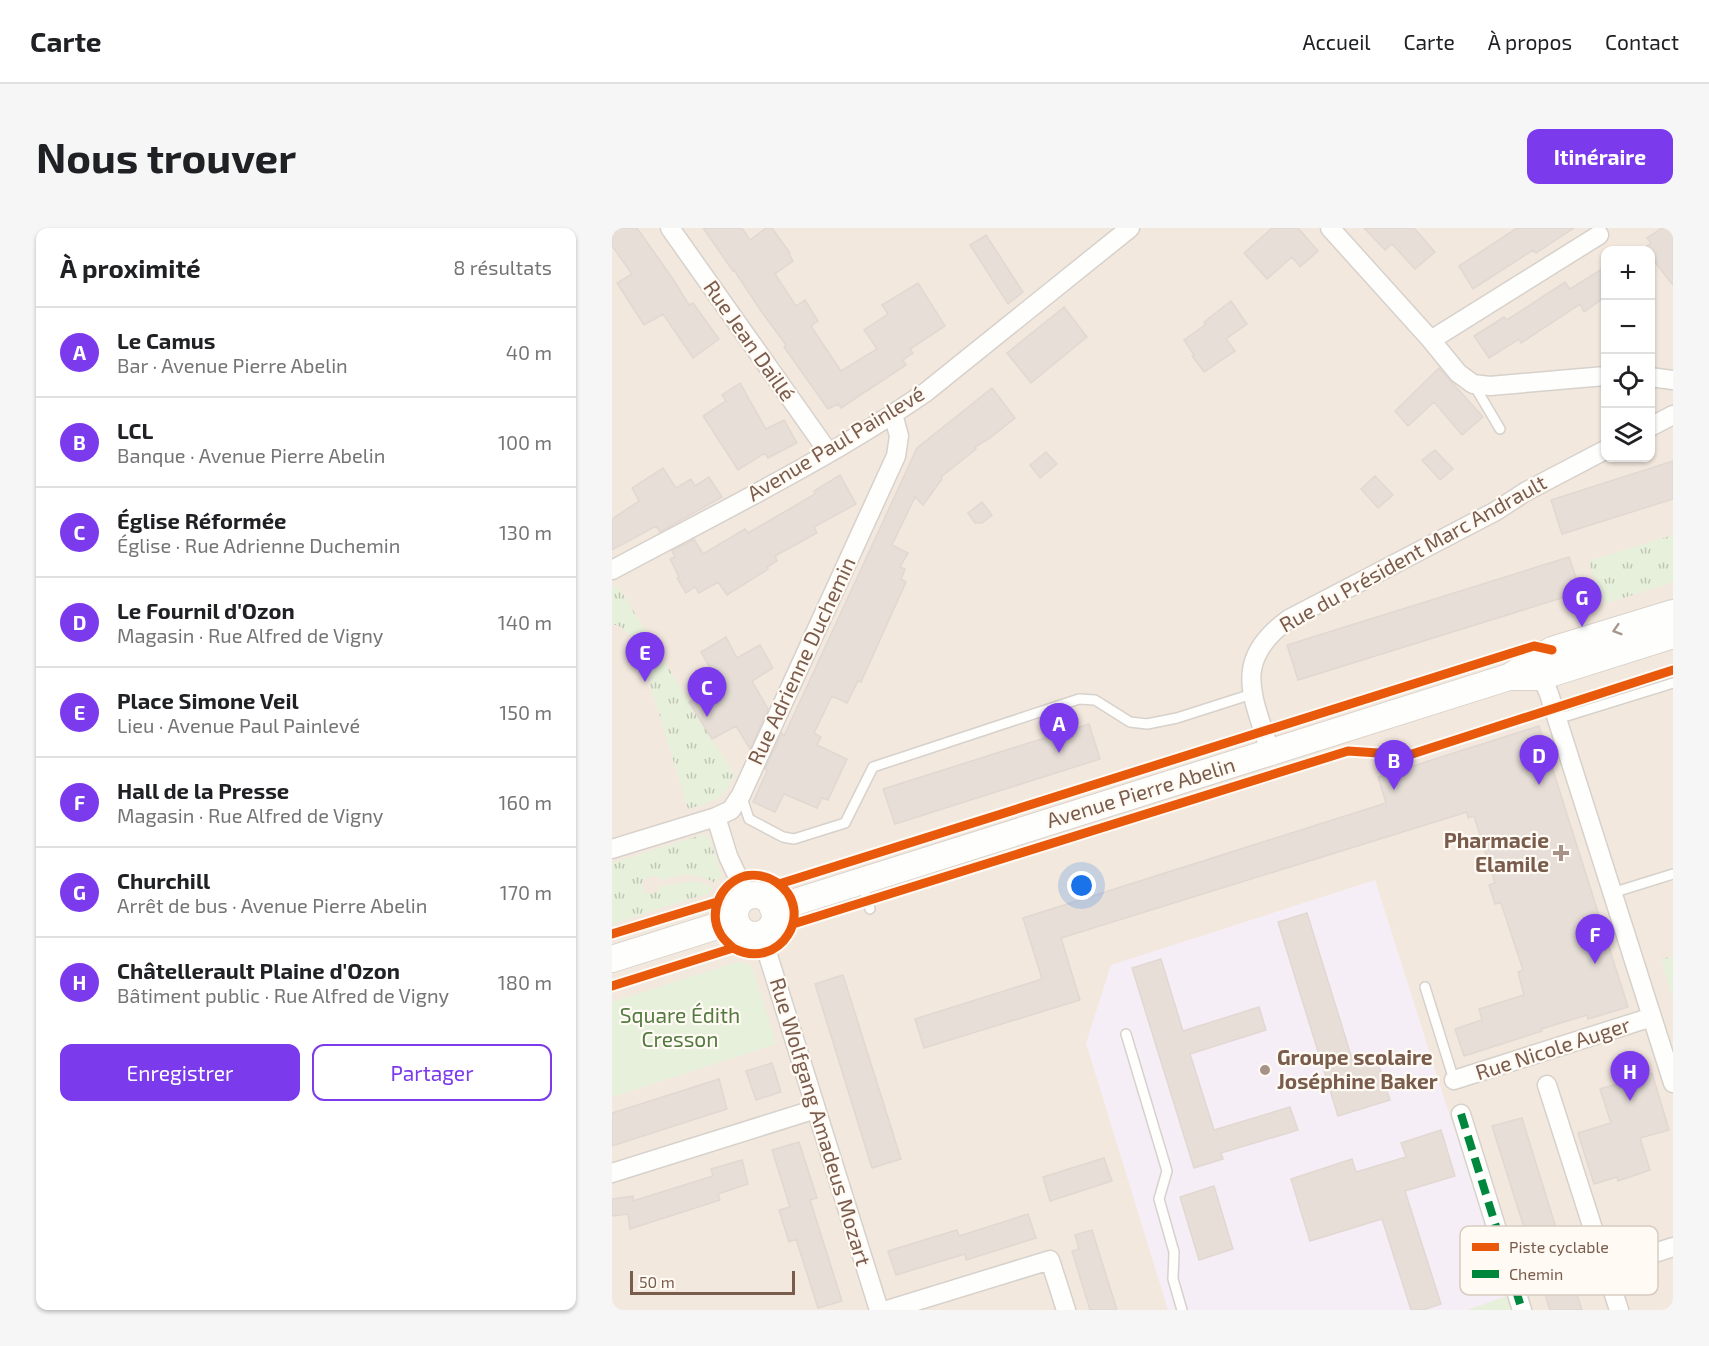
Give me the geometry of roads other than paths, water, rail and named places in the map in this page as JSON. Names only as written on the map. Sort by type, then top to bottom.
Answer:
[{"type":"main road","name":"Avenue Pierre Abelin","points":[[1537,669],[1552,650],[1673,613]]},
{"type":"main road","name":"Avenue Pierre Abelin","points":[[773,909],[1509,677],[1673,635]]},
{"type":"main road","points":[[759,895],[770,902],[773,909],[771,926],[761,933],[748,933],[738,926],[736,909],[747,897],[759,895]]},
{"type":"main road","points":[[612,959],[736,920]]},
{"type":"street","name":"Rue Jean Daillé","points":[[670,228],[829,453]]},
{"type":"street","name":"Avenue Paul Painlevé","points":[[612,570],[829,453],[893,414],[926,392],[1130,228]]},
{"type":"street","points":[[1330,228],[1431,340],[1458,374],[1473,384],[1490,386],[1601,376]]},
{"type":"street","points":[[1431,340],[1599,235]]},
{"type":"street","points":[[1655,378],[1673,380]]},
{"type":"street","name":"Rue Adrienne Duchemin","points":[[716,817],[731,810],[741,795],[896,456],[899,436],[893,414]]},
{"type":"street","points":[[1655,424],[1673,415]]},
{"type":"street","name":"Rue du Président Marc Andrault","points":[[1270,752],[1252,694],[1251,676],[1254,659],[1262,644],[1274,630],[1289,619],[1496,511],[1525,492],[1601,452]]},
{"type":"street","points":[[1537,669],[1546,685],[1673,1083]]},
{"type":"street","points":[[612,849],[716,817],[728,856],[747,897]]},
{"type":"street","name":"Rue Wolfgang Amadeus Mozart","points":[[761,933],[879,1310]]},
{"type":"street","name":"Rue Nicole Auger","points":[[1454,1080],[1652,1017]]},
{"type":"street","points":[[1547,1085],[1591,1226]]},
{"type":"street","points":[[612,1173],[816,1109]]},
{"type":"street","points":[[1461,1114],[1496,1226]]},
{"type":"street","points":[[1658,1252],[1673,1247]]},
{"type":"street","points":[[888,1310],[1050,1260],[1066,1310]]},
{"type":"street","points":[[1517,1295],[1522,1310]]},
{"type":"street","points":[[1614,1295],[1619,1310]]},
{"type":"lane","points":[[1473,384],[1500,429]]},
{"type":"lane","points":[[1557,719],[1673,683]]},
{"type":"lane","points":[[741,795],[749,819],[783,837],[794,839],[845,824],[873,767],[1079,699],[1095,700],[1130,722],[1147,724],[1177,718],[1252,694]]},
{"type":"lane","points":[[1612,893],[1673,874]]},
{"type":"lane","points":[[862,880],[870,909]]},
{"type":"lane","points":[[1425,987],[1454,1080]]},
{"type":"lane","points":[[1126,1034],[1167,1171],[1159,1199],[1174,1252],[1173,1279],[1182,1310]]},
{"type":"place","name":"Churchill","points":[[1582,627]]},
{"type":"place","name":"Place Simone Veil","points":[[645,682]]},
{"type":"place","name":"Église Réformée","points":[[707,717]]},
{"type":"place","name":"Le Camus","points":[[1059,753]]},
{"type":"place","name":"Le Fournil d'Ozon","points":[[1539,785]]},
{"type":"place","name":"LCL","points":[[1394,790]]},
{"type":"place","name":"Pharmacie Elamile","points":[[1561,853]]},
{"type":"place","name":"Hall de la Presse","points":[[1595,964]]},
{"type":"place","name":"Groupe scolaire Joséphine Baker","points":[[1265,1070]]},
{"type":"place","name":"Châtellerault Plaine d'Ozon","points":[[1630,1101]]},
{"type":"park label","name":"Square Édith Cresson","points":[[680,1028]]}]
